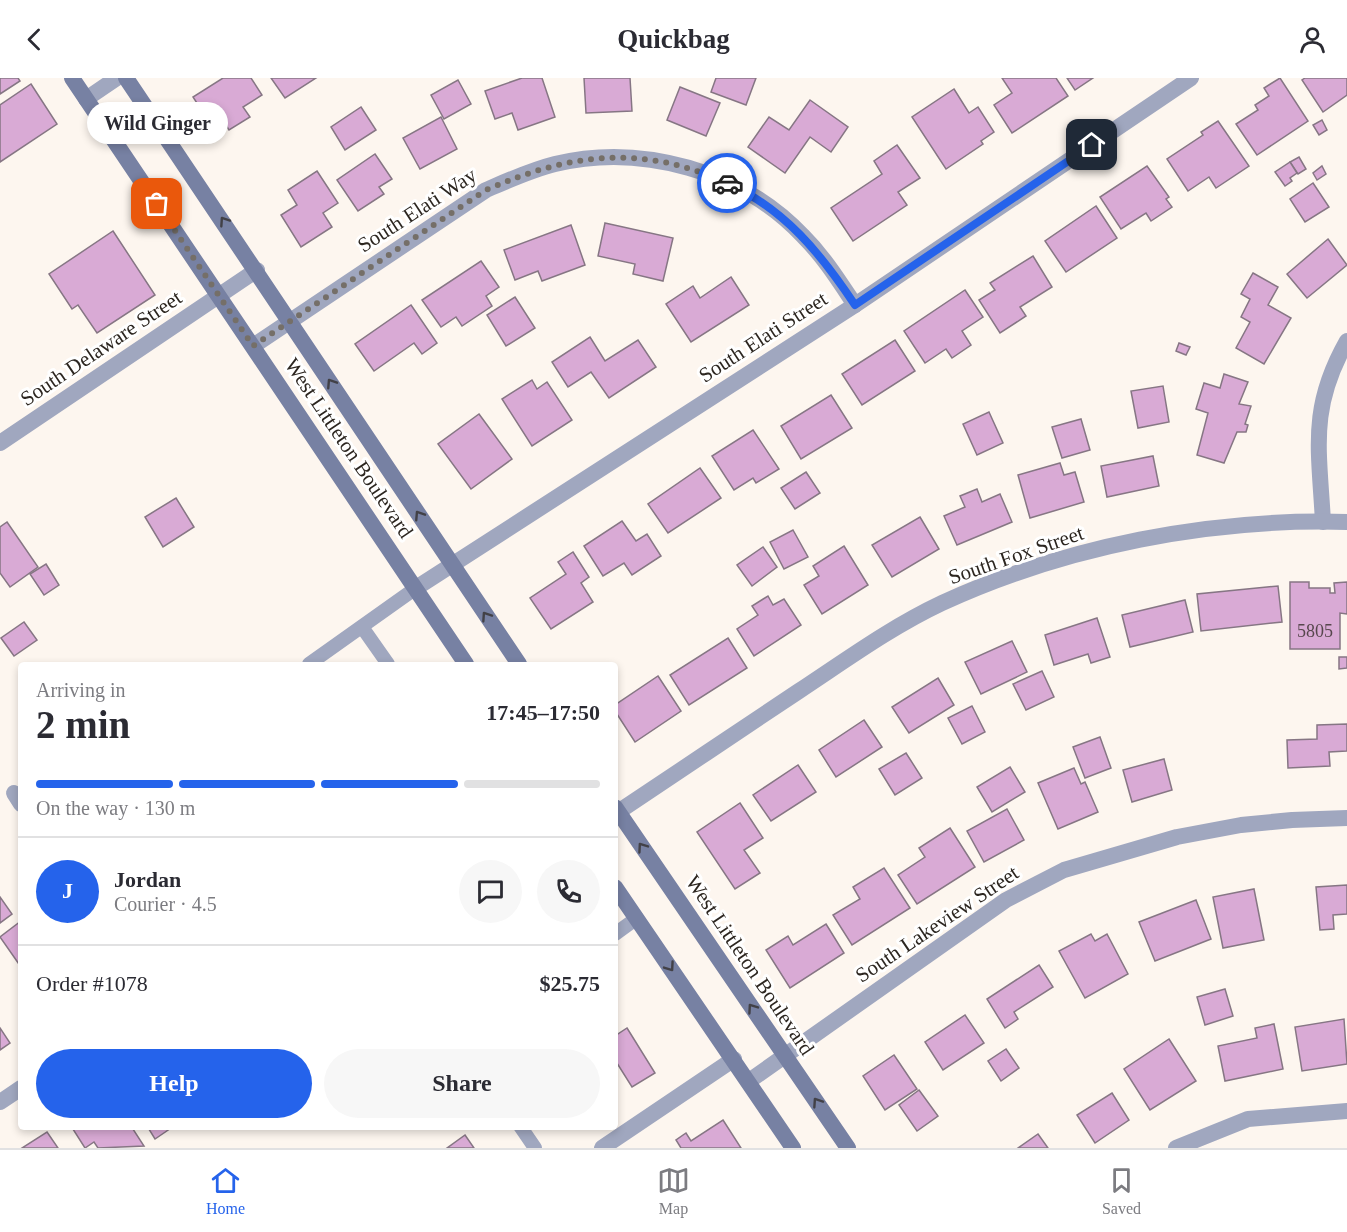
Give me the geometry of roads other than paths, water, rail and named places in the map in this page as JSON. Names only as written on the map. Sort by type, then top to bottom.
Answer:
[{"type":"main road","name":"West Littleton Boulevard","points":[[72,78],[465,662]]},
{"type":"main road","name":"West Littleton Boulevard","points":[[126,78],[257,270],[518,662]]},
{"type":"main road","name":"West Littleton Boulevard","points":[[618,814],[848,1148]]},
{"type":"main road","points":[[618,891],[793,1148]]},
{"type":"street","points":[[86,99],[117,78]]},
{"type":"street","name":"South Elati Street","points":[[416,588],[855,305],[1191,78]]},
{"type":"street","name":"South Elati Way","points":[[253,346],[486,190],[525,173],[556,164],[593,158],[630,158],[668,162],[708,174],[741,189],[773,209],[802,234],[828,263],[855,305]]},
{"type":"street","name":"South Delaware Street","points":[[0,443],[257,270]]},
{"type":"street","points":[[1323,522],[1318,422],[1329,375],[1347,341]]},
{"type":"street","name":"South Fox Street","points":[[618,810],[887,632],[941,604],[997,580],[1066,558],[1137,541],[1209,529],[1347,522]]},
{"type":"street","name":"South Lakeview Street","points":[[749,1081],[1006,900],[1064,870],[1178,837],[1241,825],[1347,818]]},
{"type":"street","points":[[602,1148],[734,1059]]},
{"type":"street","points":[[0,1102],[18,1090]]},
{"type":"street","points":[[1176,1148],[1248,1119],[1347,1111]]},
{"type":"lane","points":[[312,662],[416,588]]},
{"type":"lane","points":[[362,627],[387,662]]},
{"type":"lane","points":[[618,932],[637,918]]},
{"type":"lane","points":[[523,1130],[535,1148]]},
{"type":"place","name":"Wild Ginger","points":[[157,204]]}]
